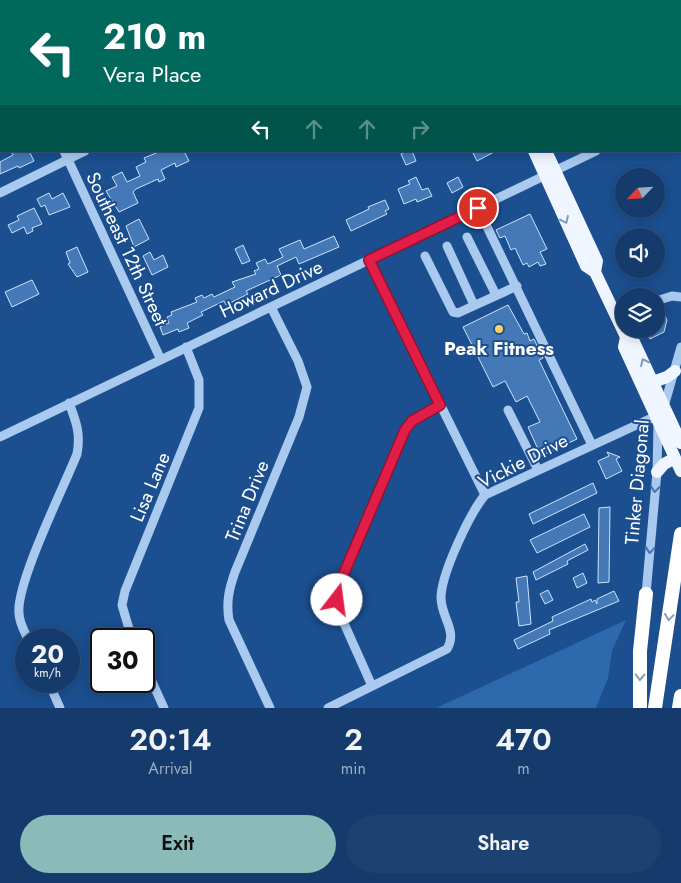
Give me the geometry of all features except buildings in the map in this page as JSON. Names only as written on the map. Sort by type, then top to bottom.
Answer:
[{"type":"highway","points":[[655,708],[681,534]]},
{"type":"highway","points":[[640,708],[640,651],[646,594]]},
{"type":"highway","points":[[679,708],[681,696]]},
{"type":"main road","points":[[535,152],[550,173],[597,261],[596,272],[615,307]]},
{"type":"main road","points":[[546,152],[550,173]]},
{"type":"main road","points":[[626,338],[624,347],[660,414],[681,443]]},
{"type":"main road","points":[[628,338],[634,342],[653,382],[660,414],[681,471]]},
{"type":"main road","points":[[653,382],[667,377],[675,371]]},
{"type":"main road","points":[[657,472],[664,464],[675,458]]},
{"type":"street","points":[[0,193],[66,155],[80,152]]},
{"type":"street","name":"Howard Drive","points":[[0,437],[594,152]]},
{"type":"street","name":"Southeast 12th Street","points":[[66,155],[161,360]]},
{"type":"street","points":[[478,208],[592,445]]},
{"type":"street","points":[[467,236],[496,295]]},
{"type":"street","points":[[447,246],[474,305]]},
{"type":"street","points":[[425,256],[451,310],[458,313],[517,286]]},
{"type":"street","points":[[369,260],[485,495]]},
{"type":"street","points":[[665,298],[672,296],[681,297]]},
{"type":"street","name":"Trina Drive","points":[[270,708],[229,620],[227,607],[228,590],[300,417],[307,387],[298,361],[271,307]]},
{"type":"street","name":"Lisa Lane","points":[[129,628],[122,605],[125,590],[199,408],[199,380],[186,347]]},
{"type":"street","name":"Tinker Diagonal","points":[[646,594],[657,472],[660,414],[681,347]]},
{"type":"street","points":[[24,628],[19,613],[19,599],[77,454],[80,440],[78,427],[69,403]]},
{"type":"street","points":[[372,686],[339,612],[337,600],[339,585],[405,430],[412,421],[440,405]]},
{"type":"street","points":[[508,410],[538,470]]},
{"type":"street","name":"Vickie Drive","points":[[328,708],[447,649],[451,641],[451,630],[442,608],[441,597],[450,566],[474,507],[485,495],[660,414]]},
{"type":"street","points":[[155,688],[164,708]]},
{"type":"street","points":[[53,693],[60,708]]},
{"type":"shaded area","points":[[626,620],[612,651],[608,678],[596,708],[436,708]]},
{"type":"place","name":"Peak Fitness","points":[[499,329]]},
{"type":"route","points":[[337,600],[339,585],[405,430],[412,421],[440,405],[369,260],[478,208]]}]
